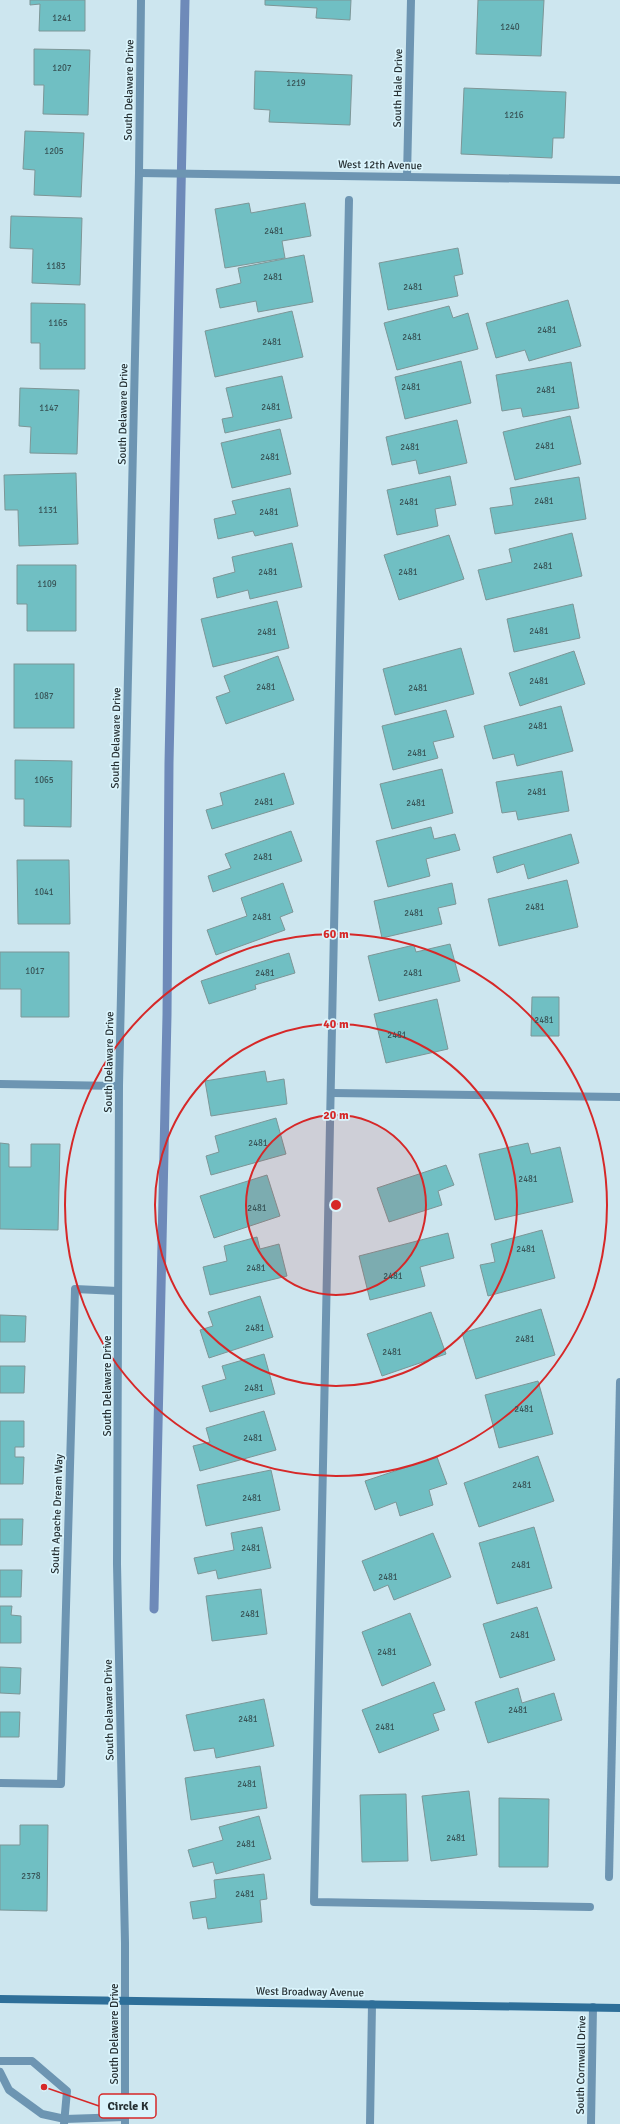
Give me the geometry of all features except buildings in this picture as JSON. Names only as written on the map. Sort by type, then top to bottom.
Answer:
[{"type":"main road","name":"West Broadway Avenue","points":[[0,1999],[620,2008]]},
{"type":"street","name":"South Delaware Drive","points":[[125,2121],[126,2000],[117,1564],[119,1086],[139,174],[141,0]]},
{"type":"street","name":"South Hale Drive","points":[[407,176],[411,0]]},
{"type":"street","name":"West 12th Avenue","points":[[139,174],[407,176],[620,180]]},
{"type":"street","points":[[349,200],[332,1093],[314,1902],[590,1907]]},
{"type":"street","points":[[0,1084],[119,1086]]},
{"type":"street","points":[[332,1093],[620,1097]]},
{"type":"street","name":"South Apache Dream Way","points":[[0,1783],[61,1784],[75,1289],[118,1291]]},
{"type":"street","points":[[609,1877],[620,1382]]},
{"type":"street","points":[[370,2124],[372,2004]]},
{"type":"street","name":"South Cornwall Drive","points":[[591,2124],[593,2007]]},
{"type":"street","points":[[0,2061],[32,2061],[67,2091],[64,2121]]},
{"type":"street","points":[[0,2072],[8,2090],[42,2114],[64,2121],[125,2121]]},
{"type":"waterway","points":[[154,1609],[167,1015],[169,763],[185,0]]},
{"type":"place","name":"Circle K","points":[[44,2087]]}]
